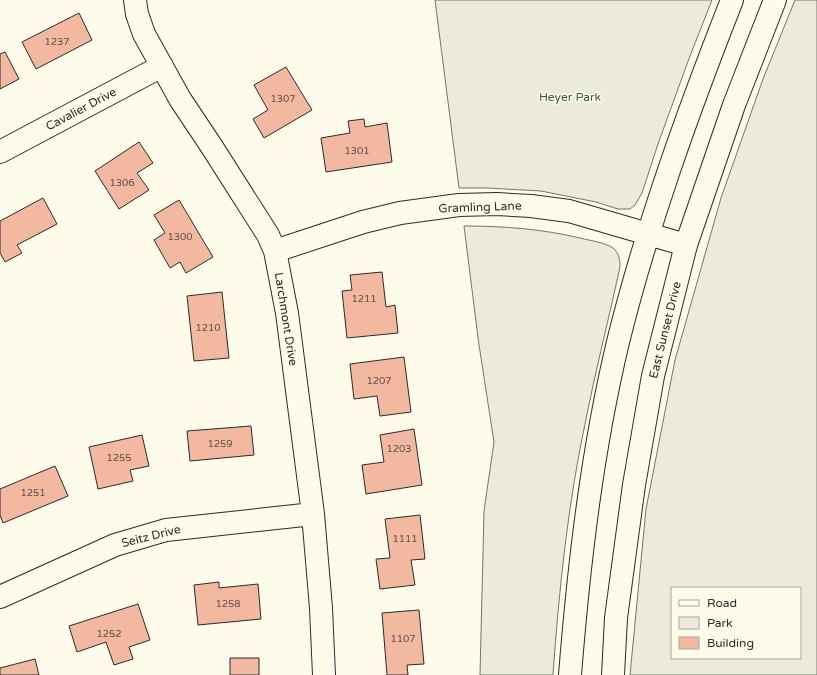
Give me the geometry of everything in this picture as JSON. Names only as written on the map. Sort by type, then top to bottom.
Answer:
[{"type":"street","name":"Larchmont Drive","points":[[135,0],[137,14],[144,34],[180,99],[268,235],[275,251],[287,313],[313,514],[321,608],[324,675]]},
{"type":"street","points":[[570,675],[578,582],[587,512],[600,433],[618,343],[648,234],[674,154],[732,0]]},
{"type":"street","name":"East Sunset Drive","points":[[612,675],[616,618],[634,485],[653,376],[686,245],[734,106],[775,0]]},
{"type":"street","name":"Cavalier Drive","points":[[0,152],[162,66]]},
{"type":"street","name":"Gramling Lane","points":[[275,251],[363,222],[400,213],[459,205],[497,204],[569,211],[686,245]]},
{"type":"street","name":"Seitz Drive","points":[[0,597],[115,545],[166,530],[313,514]]},
{"type":"green space","name":"Heyer Park","points":[[435,0],[712,0],[659,141],[642,193],[635,205],[630,209],[618,209],[596,202],[541,191],[459,188]]},
{"type":"green space","points":[[795,0],[817,0],[817,675],[630,675],[646,509],[675,360],[721,198],[763,79]]},
{"type":"green space","points":[[464,226],[523,229],[566,235],[606,244],[617,252],[619,259],[620,267],[590,400],[574,482],[561,578],[553,675],[480,675],[484,511],[494,442],[479,345]]},
{"type":"building","points":[[79,13],[92,40],[36,69],[22,42]]},
{"type":"building","points":[[5,52],[19,79],[0,89],[0,54]]},
{"type":"building","points":[[286,67],[312,110],[264,138],[253,119],[268,110],[254,85]]},
{"type":"building","points":[[364,119],[365,127],[387,123],[392,162],[326,172],[321,138],[350,133],[348,121]]},
{"type":"building","points":[[139,142],[153,163],[137,173],[149,190],[119,209],[95,171]]},
{"type":"building","points":[[43,198],[57,224],[17,245],[22,253],[5,262],[0,253],[0,221]]},
{"type":"building","points":[[179,200],[213,257],[186,273],[180,262],[170,268],[154,240],[165,233],[154,215]]},
{"type":"building","points":[[382,272],[386,307],[395,305],[398,333],[347,338],[342,291],[352,290],[350,275]]},
{"type":"building","points":[[222,292],[229,358],[194,361],[187,296]]},
{"type":"building","points":[[404,357],[411,412],[380,416],[377,396],[354,399],[350,364]]},
{"type":"building","points":[[251,426],[254,455],[190,461],[187,431]]},
{"type":"building","points":[[414,429],[422,485],[366,494],[362,465],[384,462],[380,435]]},
{"type":"building","points":[[142,435],[149,466],[130,470],[133,481],[98,489],[89,447]]},
{"type":"building","points":[[55,466],[68,496],[3,523],[0,515],[0,489]]},
{"type":"building","points":[[420,515],[425,559],[411,560],[415,585],[380,589],[376,559],[390,558],[385,519]]},
{"type":"building","points":[[219,582],[219,588],[258,584],[261,619],[198,625],[194,585]]},
{"type":"building","points":[[138,604],[150,640],[129,647],[133,659],[114,665],[106,642],[77,652],[69,626]]},
{"type":"building","points":[[419,610],[424,664],[407,665],[408,675],[387,675],[382,613]]},
{"type":"building","points":[[230,658],[259,658],[259,675],[230,675]]},
{"type":"building","points":[[35,659],[39,675],[0,675],[0,668]]}]
